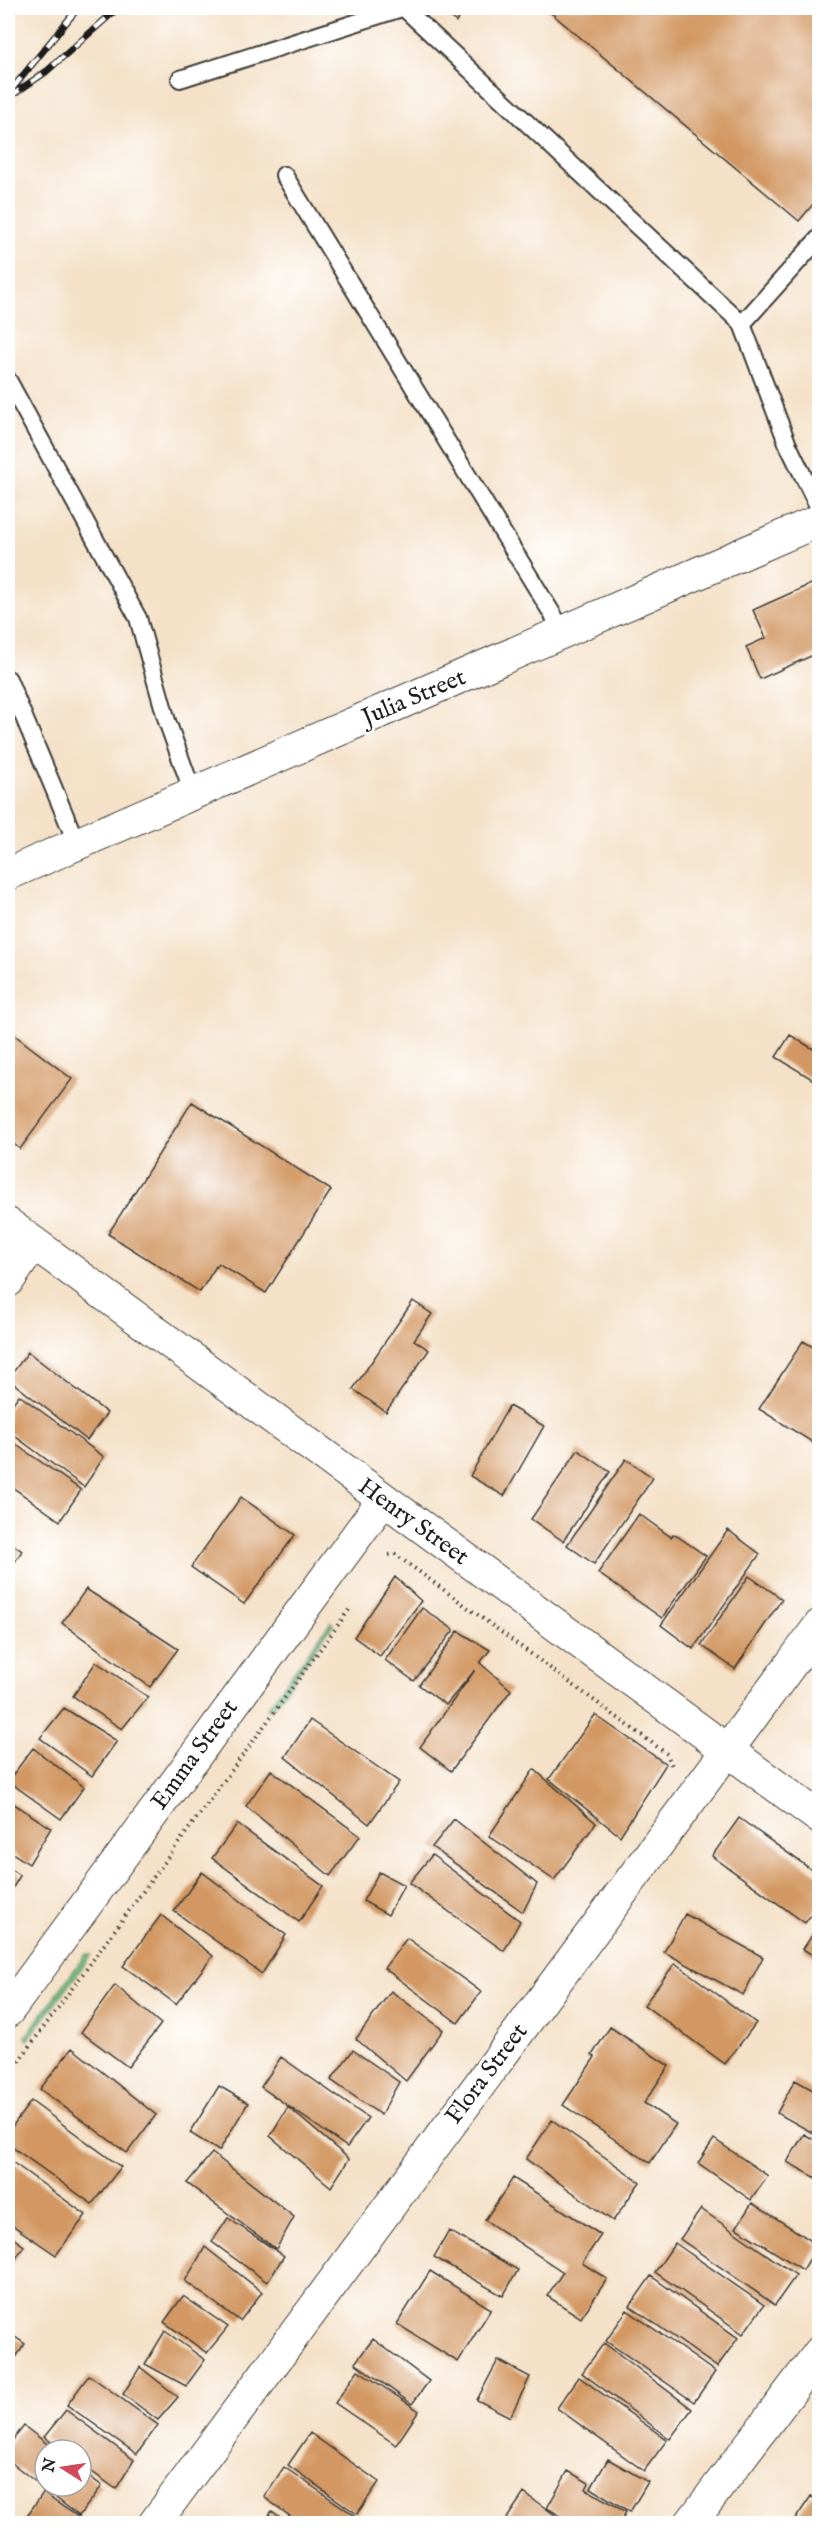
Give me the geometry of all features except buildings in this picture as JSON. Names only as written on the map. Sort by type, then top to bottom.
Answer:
[{"type":"street","name":"Julia Street","points":[[8,874],[819,520]]},
{"type":"street","name":"Henry Street","points":[[8,1224],[819,1818]]},
{"type":"street","points":[[8,1281],[34,1243]]},
{"type":"street","name":"Emma Street","points":[[8,2011],[382,1500]]},
{"type":"street","name":"Flora Street","points":[[154,2523],[819,1625]]},
{"type":"street","points":[[690,2523],[819,2352]]},
{"type":"lane","points":[[180,79],[403,8],[742,324],[788,445],[819,510]]},
{"type":"lane","points":[[284,175],[564,633]]},
{"type":"lane","points":[[742,324],[819,237]]},
{"type":"lane","points":[[8,380],[138,618],[167,721],[193,793]]},
{"type":"lane","points":[[8,679],[76,844]]},
{"type":"path","points":[[383,1563],[390,1553],[395,1554],[667,1754],[672,1762],[672,1771]]},
{"type":"path","points":[[8,2076],[356,1601]]},
{"type":"green space","points":[[331,1622],[333,1624],[271,1710],[267,1708]]},
{"type":"green space","points":[[86,1954],[91,1955],[28,2040],[26,2036]]},
{"type":"railway","points":[[12,89],[78,8]]},
{"type":"railway","points":[[8,98],[47,71],[118,8]]}]
